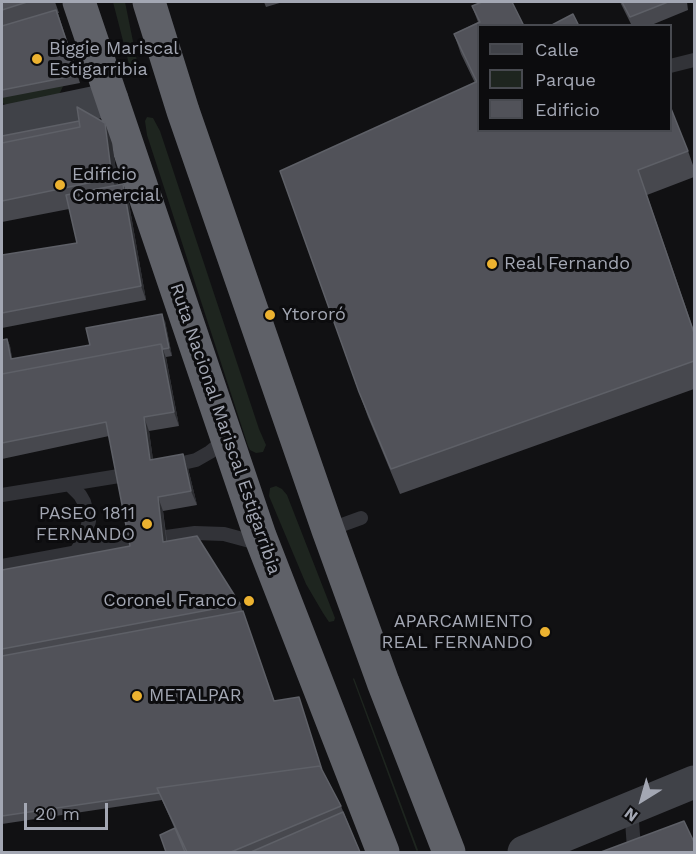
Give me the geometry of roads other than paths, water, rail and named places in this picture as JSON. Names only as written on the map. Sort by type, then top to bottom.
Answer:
[{"type":"highway","name":"Ruta Nacional Mariscal Estigarribia","points":[[79,2],[263,545],[383,852]]},
{"type":"highway","points":[[148,2],[183,111],[328,530],[383,682],[449,852]]},
{"type":"street","points":[[2,122],[112,99]]},
{"type":"street","points":[[541,849],[694,782]]},
{"type":"lane","points":[[672,66],[694,60]]},
{"type":"lane","points":[[155,470],[196,460],[226,439]]},
{"type":"lane","points":[[2,495],[119,476]]},
{"type":"lane","points":[[69,484],[84,502],[90,521],[84,540],[75,553]]},
{"type":"lane","points":[[328,530],[361,518]]},
{"type":"lane","points":[[166,537],[195,532],[224,534],[263,545]]},
{"type":"lane","points":[[2,566],[132,542]]},
{"type":"lane","points":[[631,808],[634,848]]},
{"type":"place","name":"Biggie Mariscal Estigarribia","points":[[37,59]]},
{"type":"place","name":"Edificio Comercial","points":[[60,185]]},
{"type":"place","name":"Real Fernando","points":[[492,264]]},
{"type":"place","name":"Ytororó","points":[[270,315]]},
{"type":"place","name":"PASEO 1811 FERNANDO","points":[[147,524]]},
{"type":"place","name":"Coronel Franco","points":[[249,601]]},
{"type":"place","name":"APARCAMIENTO REAL FERNANDO","points":[[545,632]]},
{"type":"place","name":"METALPAR","points":[[137,696]]}]
